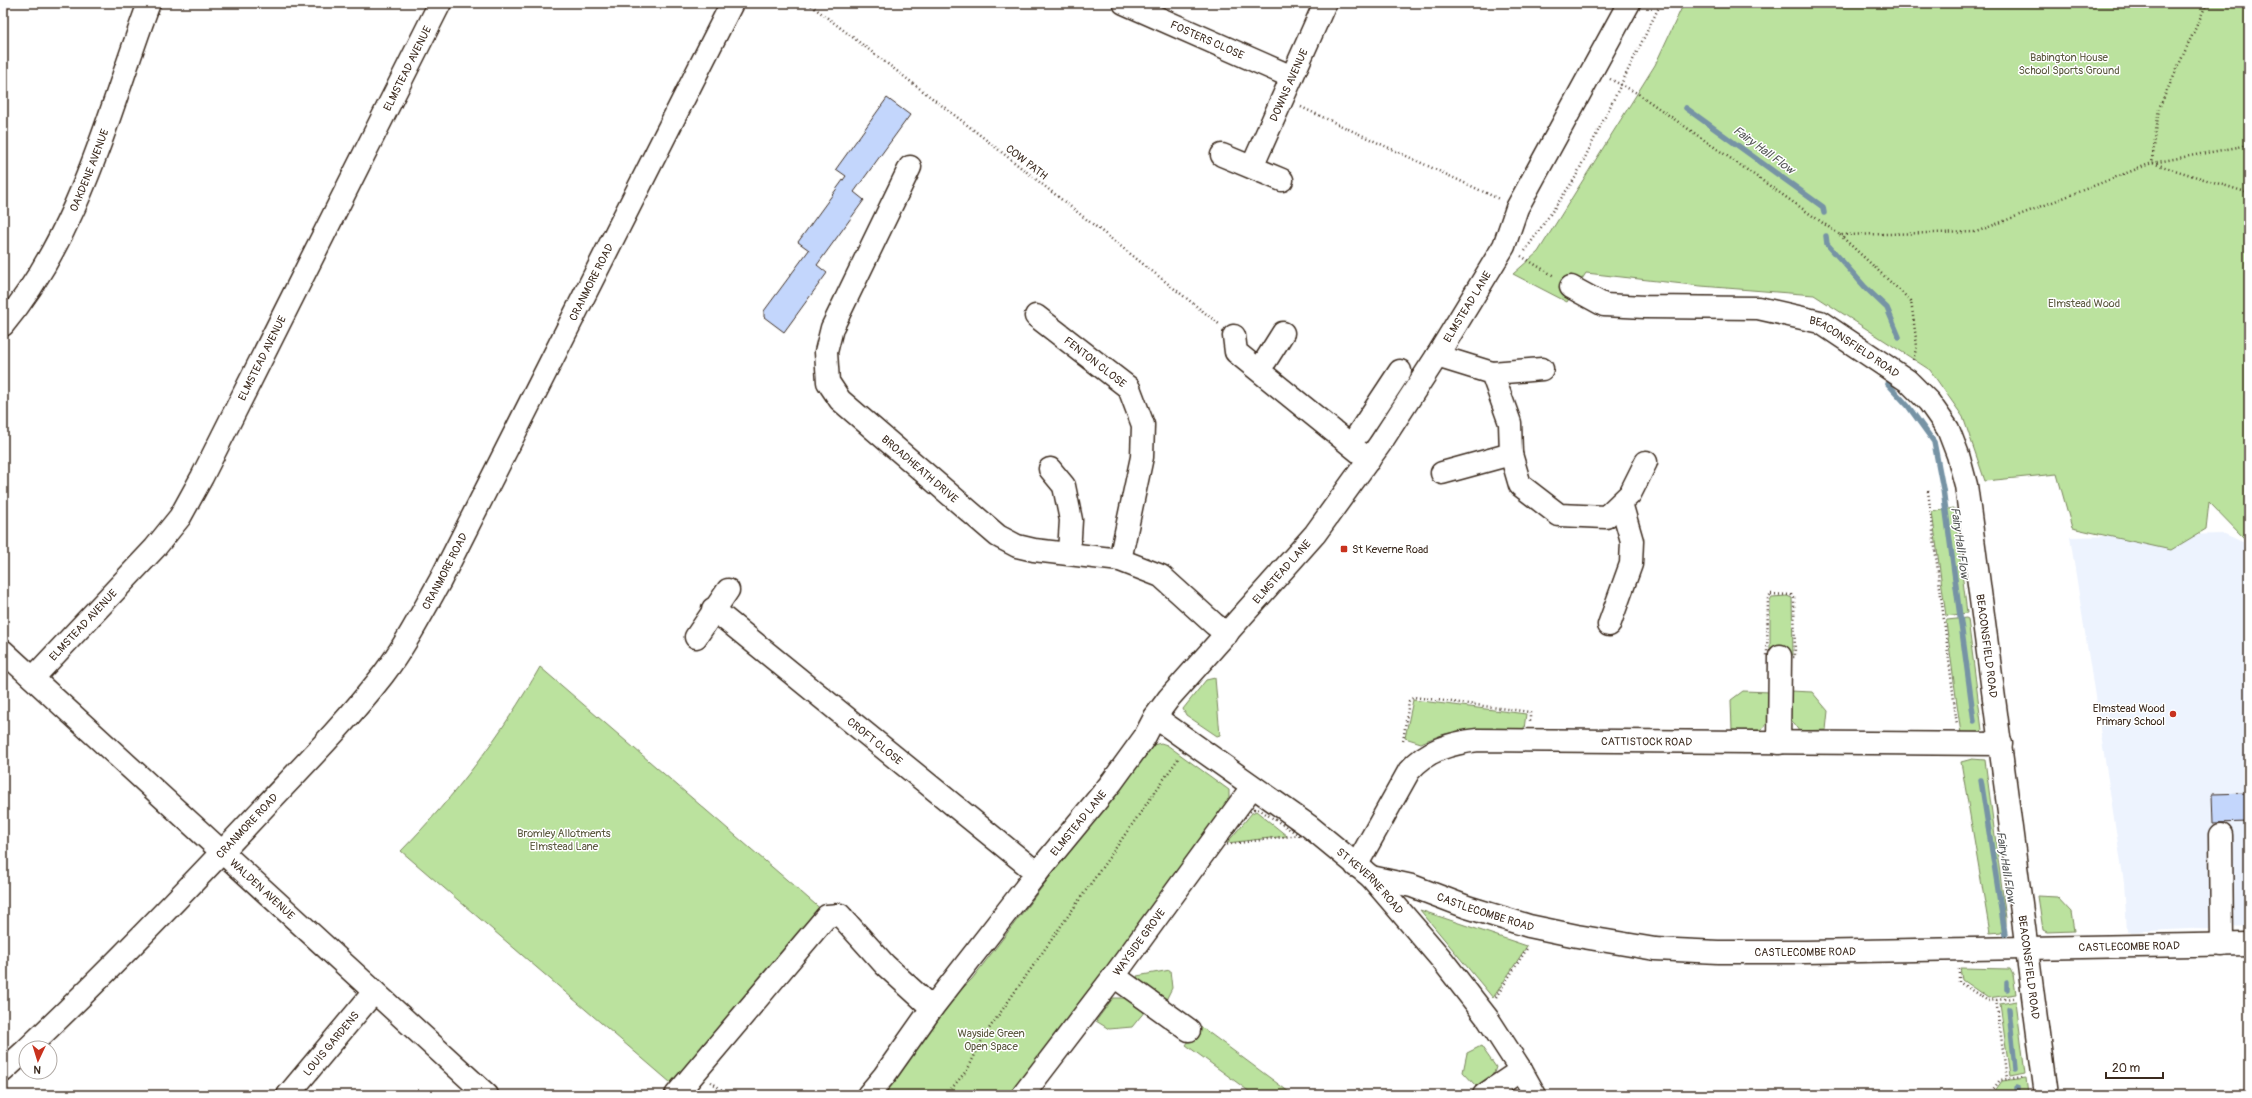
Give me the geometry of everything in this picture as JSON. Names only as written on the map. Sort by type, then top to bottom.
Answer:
[{"type":"street","name":"OAKDENE AVENUE","points":[[3,325],[43,269],[70,218],[88,175],[149,3]]},
{"type":"street","name":"ELMSTEAD AVENUE","points":[[33,678],[155,548],[180,517],[202,477],[440,3]]},
{"type":"street","name":"CRANMORE ROAD","points":[[37,1040],[76,1003],[221,853],[348,716],[383,674],[416,624],[732,3]]},
{"type":"street","name":"FOSTERS CLOSE","points":[[1124,3],[1292,76]]},
{"type":"street","name":"DOWNS AVENUE","points":[[1252,167],[1325,3]]},
{"type":"street","name":"ELMSTEAD LANE","points":[[868,1095],[884,1076],[932,1008],[1036,873],[1112,782],[1144,738],[1155,717],[1315,534],[1375,452],[1437,356],[1504,246],[1517,208],[1629,3]]},
{"type":"street","points":[[1222,155],[1282,180]]},
{"type":"street","name":"BROADHEATH DRIVE","points":[[910,167],[832,328],[826,352],[828,382],[840,400],[998,536],[1017,546],[1034,550],[1120,560],[1160,576],[1227,634]]},
{"type":"street","name":"BEACONSFIELD ROAD","points":[[1571,287],[1604,304],[1645,307],[1758,308],[1820,322],[1908,381],[1929,402],[1948,429],[1964,478],[2001,744],[2046,1095]]},
{"type":"street","name":"FENTON CLOSE","points":[[1036,316],[1129,388],[1143,425],[1142,457],[1120,560]]},
{"type":"street","points":[[1266,360],[1283,333]]},
{"type":"street","points":[[1234,336],[1359,433],[1375,452]]},
{"type":"street","points":[[1234,336],[1236,352],[1375,452]]},
{"type":"street","points":[[1437,356],[1492,373],[1542,369]]},
{"type":"street","points":[[1359,433],[1400,371]]},
{"type":"street","points":[[1492,373],[1510,424],[1511,454],[1520,485],[1559,515],[1606,517],[1630,494],[1646,462]]},
{"type":"street","points":[[1442,473],[1511,454]]},
{"type":"street","points":[[1050,469],[1064,486],[1071,520],[1069,553]]},
{"type":"street","points":[[1609,625],[1631,564],[1632,541],[1621,503]]},
{"type":"street","points":[[696,636],[713,609],[728,590]]},
{"type":"street","name":"CROFT CLOSE","points":[[713,609],[1036,873]]},
{"type":"street","name":"WALDEN AVENUE","points":[[3,651],[221,853],[487,1095]]},
{"type":"street","points":[[1779,743],[1780,656]]},
{"type":"street","name":"ST KEVERNE ROAD","points":[[1155,717],[1309,826],[1363,872],[1443,961],[1488,1019],[1521,1070],[1535,1095]]},
{"type":"street","name":"CATTISTOCK ROAD","points":[[1363,872],[1409,771],[1415,764],[1434,751],[1452,744],[1478,740],[2001,744]]},
{"type":"street","name":"WAYSIDE GROVE","points":[[1024,1095],[1114,976],[1252,787]]},
{"type":"street","points":[[2221,835],[2222,945]]},
{"type":"street","name":"CASTLECOMBE ROAD","points":[[1363,872],[1412,886],[1467,907],[1529,926],[1577,936],[1655,949],[1718,952],[2027,949],[2249,944]]},
{"type":"street","points":[[676,1095],[827,916],[840,915],[885,965],[932,1008]]},
{"type":"street","points":[[1114,976],[1189,1030]]},
{"type":"street","name":"LOUIS GARDENS","points":[[288,1095],[374,992]]},
{"type":"street","name":"CRANMORE ROAD","points":[[3,1071],[18,1057]]},
{"type":"street","points":[[1484,1095],[1521,1070]]},
{"type":"path","name":"COW PATH","points":[[808,3],[966,124],[1234,336]]},
{"type":"path","points":[[1571,287],[1522,256],[1575,178],[1661,3]]},
{"type":"path","points":[[2152,163],[2159,108],[2207,3]]},
{"type":"path","points":[[1621,84],[1637,93],[1840,235],[1911,301],[1917,346],[1908,381]]},
{"type":"path","points":[[1282,98],[1517,208]]},
{"type":"path","points":[[1840,235],[1976,232],[2152,163],[2249,145]]},
{"type":"path","points":[[2152,163],[2249,193]]},
{"type":"path","points":[[1928,491],[1958,730]]},
{"type":"path","points":[[1771,594],[1791,595],[1794,598],[1795,657],[1780,656],[1767,656],[1768,598],[1771,594]]},
{"type":"path","points":[[1403,741],[1409,701],[1414,697],[1530,712],[1530,725]]},
{"type":"path","points":[[946,1095],[968,1068],[984,1036],[1191,742]]},
{"type":"path","points":[[1254,809],[1260,810],[1299,835],[1223,845],[1247,814],[1254,809]]},
{"type":"path","points":[[1495,999],[1532,942]]},
{"type":"path","points":[[1958,961],[1959,982],[1988,1001],[2020,998]]},
{"type":"path","points":[[1996,1000],[2007,1079]]},
{"type":"path","points":[[1989,1095],[2000,1080],[2030,1076]]},
{"type":"shaded area","name":"Elmstead Wood Primary School","points":[[2225,534],[2249,545],[2249,926],[2127,932],[2124,882],[2070,537]]},
{"type":"green space","name":"Elmstead Wood","points":[[1684,3],[2249,3],[2249,540],[2243,537],[2209,502],[2206,529],[2171,550],[2072,528],[2057,474],[1985,481],[1963,417],[1930,370],[1814,295],[1701,286],[1586,273],[1567,302],[1513,274],[1538,252],[1655,65]]},
{"type":"green space","points":[[1954,508],[1967,613],[1946,616],[1932,512]]},
{"type":"green space","points":[[1787,596],[1792,598],[1793,655],[1770,654],[1770,600],[1772,597]]},
{"type":"green space","points":[[1968,619],[1982,730],[1978,734],[1961,734],[1946,622],[1947,620]]},
{"type":"green space","name":"Bromley Allotments Elmstead Lane","points":[[540,667],[823,911],[671,1083],[401,851],[459,786],[476,764],[510,716]]},
{"type":"green space","points":[[1215,678],[1220,735],[1217,736],[1186,715],[1183,709],[1206,680]]},
{"type":"green space","points":[[1743,691],[1770,692],[1770,721],[1760,730],[1732,731],[1731,700]]},
{"type":"green space","points":[[1790,691],[1812,692],[1828,711],[1826,730],[1799,731],[1790,718]]},
{"type":"green space","points":[[1413,700],[1526,714],[1524,729],[1471,729],[1435,737],[1421,743],[1405,738]]},
{"type":"green space","name":"Wayside Green Open Space","points":[[1161,743],[1167,745],[1229,790],[1229,801],[1014,1095],[877,1095],[940,1010],[972,979],[1145,752],[1153,745]]},
{"type":"green space","points":[[1972,759],[1985,760],[2006,919],[2006,926],[2001,932],[1990,933],[1961,762]]},
{"type":"green space","points":[[1256,811],[1287,836],[1227,843],[1252,813]]},
{"type":"green space","points":[[2038,896],[2057,897],[2071,912],[2074,931],[2047,932],[2043,930]]},
{"type":"green space","points":[[1420,910],[1527,946],[1493,998]]},
{"type":"green space","points":[[1960,968],[2010,969],[2013,975],[2016,994],[1988,998],[1962,980]]},
{"type":"green space","points":[[1170,970],[1172,988],[1166,1000],[1139,982],[1137,976]]},
{"type":"green space","points":[[1113,998],[1126,998],[1145,1011],[1132,1027],[1109,1029],[1096,1021]]},
{"type":"green space","points":[[2016,1001],[2025,1073],[2010,1076],[2000,1004]]},
{"type":"green space","points":[[1200,1026],[1293,1095],[1254,1095],[1186,1045]]},
{"type":"green space","points":[[1481,1046],[1496,1067],[1494,1073],[1476,1086],[1463,1072],[1467,1053]]},
{"type":"green space","points":[[2026,1078],[2028,1095],[1992,1095],[2002,1081]]},
{"type":"building","points":[[887,98],[910,115],[854,192],[864,200],[817,265],[827,273],[784,332],[764,317],[764,311],[809,250],[798,242],[846,176],[836,169]]},
{"type":"building","points":[[2249,793],[2249,822],[2213,823],[2212,794]]},
{"type":"waterway","name":"Fairy Hall Flow","points":[[1686,108],[1823,207],[1824,213]]},
{"type":"waterway","name":"Fairy Hall Flow","points":[[1826,236],[1827,244],[1865,287],[1887,308],[1899,337]]},
{"type":"waterway","name":"Fairy Hall Flow","points":[[1888,384],[1908,406],[1934,442],[1943,489],[1974,721]]},
{"type":"waterway","name":"Fairy Hall Flow","points":[[1981,780],[2005,934]]},
{"type":"waterway","name":"Fairy Hall Flow","points":[[2007,983],[2007,989]]},
{"type":"waterway","name":"Fairy Hall Flow","points":[[2009,1009],[2015,1068]]},
{"type":"waterway","name":"Fairy Hall Flow","points":[[2017,1088],[2017,1095]]},
{"type":"place","name":"St Keverne Road","points":[[1344,549]]},
{"type":"place","name":"Elmstead Wood Primary School","points":[[2173,714]]},
{"type":"park label","name":"Babington House School Sports Ground","points":[[2069,63]]}]
